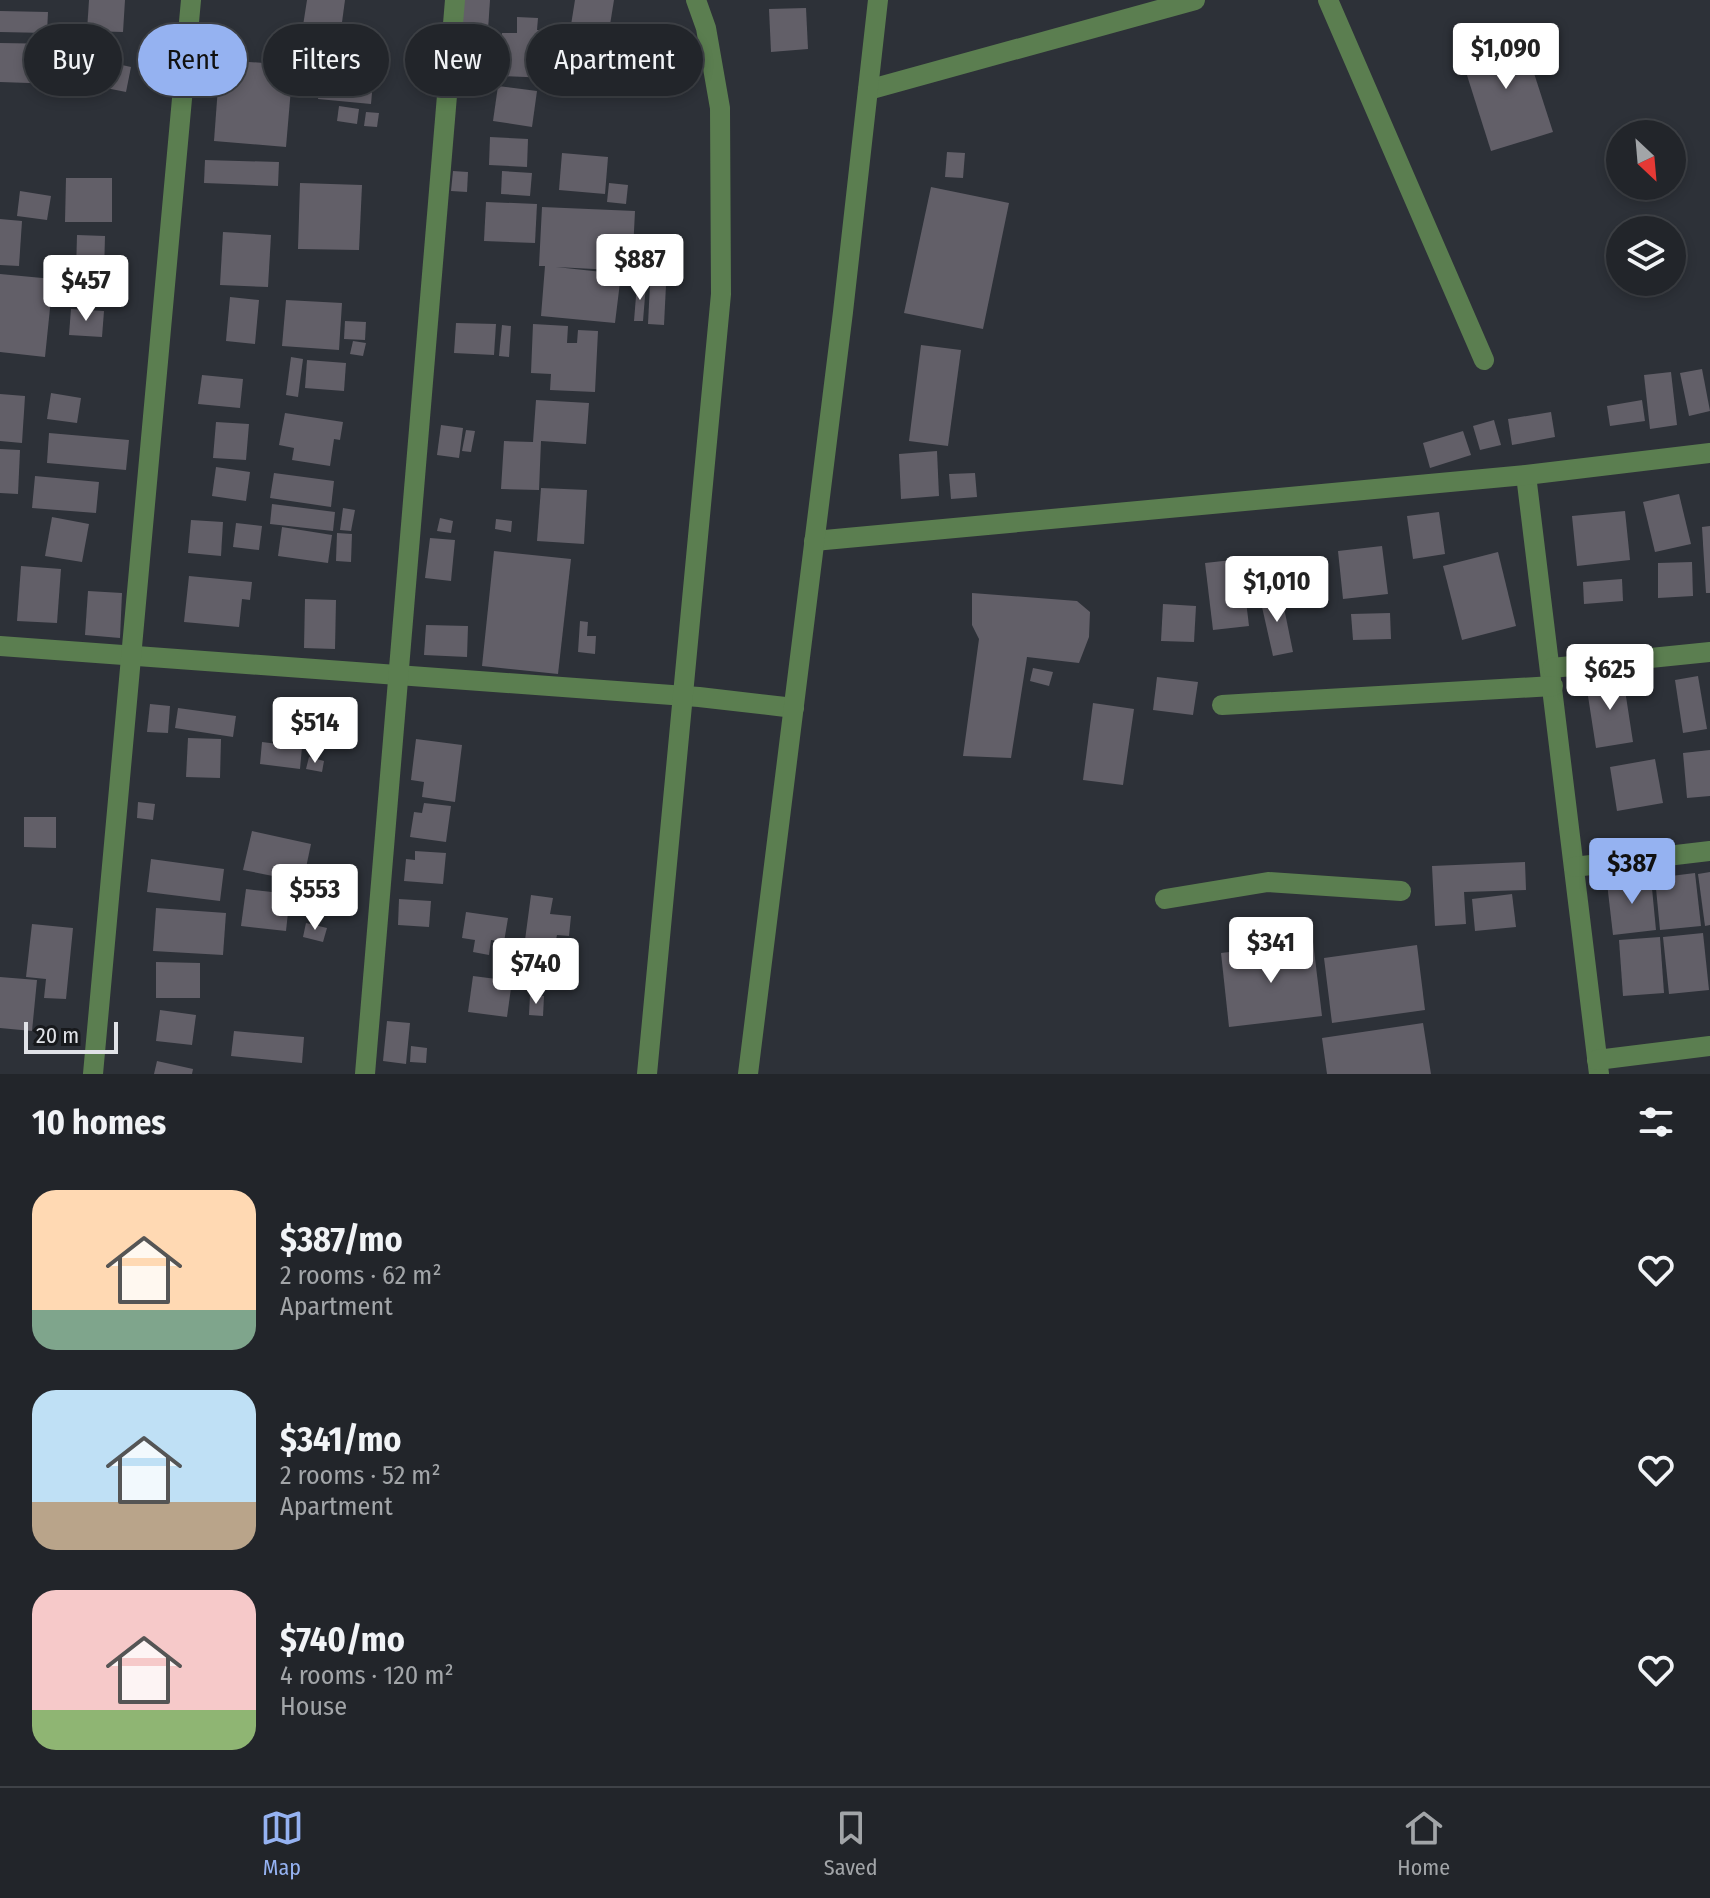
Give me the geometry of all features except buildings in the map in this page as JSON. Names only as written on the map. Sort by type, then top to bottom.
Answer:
[{"type":"street","points":[[93,1074],[191,0]]},
{"type":"street","points":[[365,1074],[455,0]]},
{"type":"street","points":[[647,1074],[691,696],[721,294],[720,108],[706,28],[696,0]]},
{"type":"street","points":[[748,1074],[878,0]]},
{"type":"street","points":[[868,90],[1195,0]]},
{"type":"street","points":[[1328,0],[1484,360]]},
{"type":"street","points":[[814,541],[1526,475],[1710,453]]},
{"type":"street","points":[[1526,475],[1598,1067],[1710,1046]]},
{"type":"street","points":[[0,646],[691,696],[755,701],[794,708]]},
{"type":"street","points":[[1222,705],[1552,677],[1710,652]]},
{"type":"street","points":[[1574,867],[1710,851]]},
{"type":"street","points":[[1165,899],[1268,882],[1401,891]]}]
